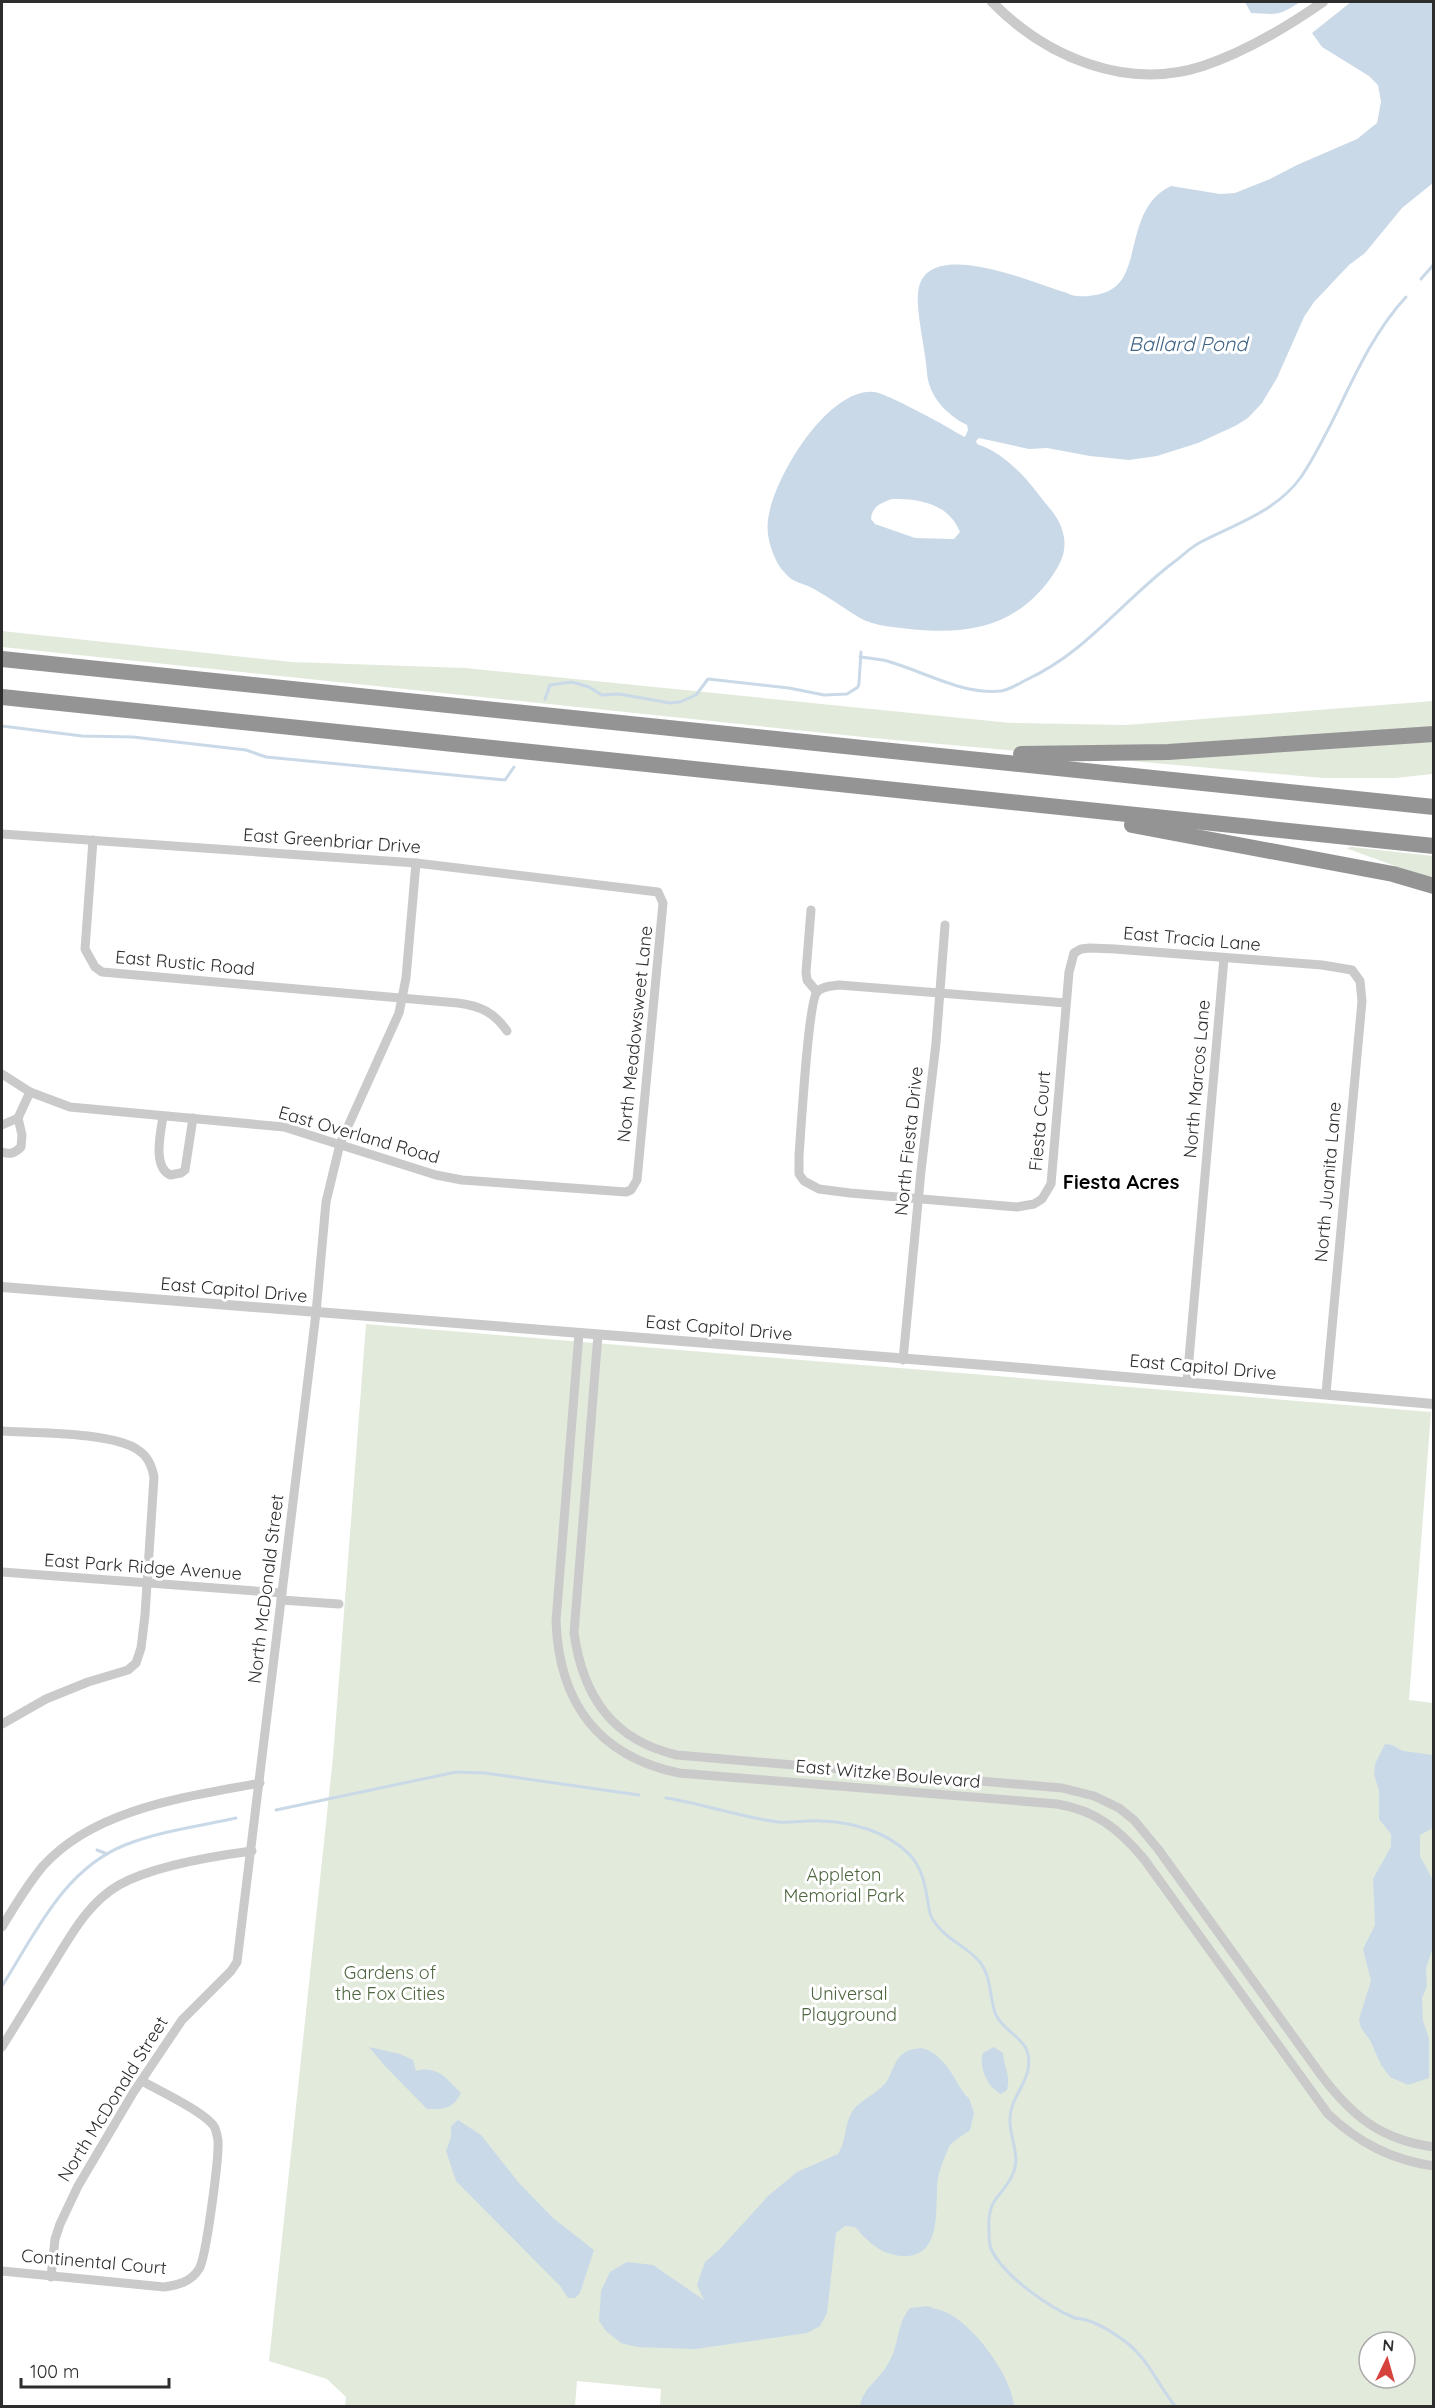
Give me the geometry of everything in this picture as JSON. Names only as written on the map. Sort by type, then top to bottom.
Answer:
[{"type":"highway","points":[[2,659],[1434,807]]},
{"type":"highway","points":[[2,697],[1434,846]]},
{"type":"highway","points":[[919,754],[952,748],[1044,755],[1168,752],[1434,734]]},
{"type":"highway","points":[[1038,805],[1087,818],[1393,874],[1434,886]]},
{"type":"street","points":[[992,2],[1017,26],[1054,51],[1090,65],[1119,72],[1148,74],[1179,72],[1223,58],[1267,36],[1323,2]]},
{"type":"street","name":"East Greenbriar Drive","points":[[2,834],[416,863],[658,892]]},
{"type":"street","name":"East Rustic Road","points":[[93,840],[85,949],[95,967],[102,972],[458,1003],[485,1009],[495,1016],[507,1031]]},
{"type":"street","name":"North McDonald Street","points":[[51,2277],[56,2239],[65,2209],[142,2081],[183,2020],[237,1962],[316,1313],[326,1202],[340,1144],[389,1038],[403,998],[411,936],[416,863]]},
{"type":"street","name":"North Meadowsweet Lane","points":[[637,1180],[663,916],[663,903],[658,892]]},
{"type":"street","points":[[811,910],[806,972],[807,980],[817,992],[826,987],[839,985],[1066,1003]]},
{"type":"street","name":"North Fiesta Drive","points":[[903,1360],[945,925]]},
{"type":"street","name":"East Tracia Lane","points":[[1066,1003],[1071,959],[1074,953],[1081,949],[1115,949],[1333,967],[1352,970],[1357,975]]},
{"type":"street","name":"North Marcos Lane","points":[[1186,1382],[1224,958]]},
{"type":"street","name":"North Juanita Lane","points":[[1326,1393],[1362,1001],[1362,989],[1357,975]]},
{"type":"street","name":"Fiesta Court","points":[[817,992],[812,1001],[808,1037],[799,1155],[800,1174],[804,1181],[819,1189],[1017,1207],[1034,1204],[1048,1192],[1051,1184],[1066,1003]]},
{"type":"street","name":"East Overland Road","points":[[2,1074],[30,1092],[70,1107],[278,1126],[436,1175],[462,1180],[616,1192],[631,1190],[637,1180]]},
{"type":"street","points":[[2,1152],[16,1152],[21,1147],[22,1135],[18,1118],[30,1092]]},
{"type":"street","points":[[163,1116],[160,1160],[162,1169],[170,1175],[185,1170],[193,1118]]},
{"type":"street","points":[[2,1125],[18,1118]]},
{"type":"street","name":"East Capitol Drive","points":[[2,1287],[1326,1393],[1434,1404]]},
{"type":"street","name":"East Witzke Boulevard","points":[[579,1333],[556,1621],[557,1650],[567,1685],[595,1730],[632,1758],[660,1769],[679,1773],[1057,1804],[1098,1816],[1119,1831],[1144,1859],[1328,2114],[1353,2136],[1370,2146],[1399,2159],[1434,2166]]},
{"type":"street","name":"East Witzke Boulevard","points":[[598,1335],[573,1633],[583,1678],[596,1702],[614,1723],[651,1747],[676,1755],[1062,1788],[1083,1792],[1106,1801],[1127,1813],[1158,1849],[1346,2107],[1364,2122],[1387,2135],[1405,2142],[1434,2147]]},
{"type":"street","points":[[2,1431],[120,1441],[140,1450],[147,1458],[154,1477],[141,1647],[136,1663],[128,1670],[88,1682],[46,1699],[2,1724]]},
{"type":"street","name":"East Park Ridge Avenue","points":[[2,1572],[281,1596],[339,1604]]},
{"type":"street","points":[[2,1927],[43,1867],[68,1844],[100,1824],[139,1809],[260,1783]]},
{"type":"street","points":[[2,2047],[73,1932],[105,1896],[126,1881],[157,1870],[252,1851]]},
{"type":"street","name":"Continental Court","points":[[2,2271],[164,2287],[186,2281],[200,2268],[204,2260],[215,2171],[218,2142],[216,2130],[203,2116],[142,2081]]},
{"type":"green space","points":[[2,631],[292,662],[465,668],[1011,723],[1126,725],[1433,701],[1433,774],[1395,778],[1323,778],[873,738],[2,647]]},
{"type":"green space","points":[[1346,848],[1433,856],[1433,880]]},
{"type":"green space","name":"Appleton Memorial Park","points":[[366,1324],[1431,1412],[1409,1700],[1434,1703],[1433,2406],[660,2406],[661,2389],[577,2381],[575,2406],[345,2406],[346,2397],[327,2379],[269,2361],[333,1757]]},
{"type":"water","points":[[1245,2],[1300,2],[1286,10],[1271,14],[1251,13]]},
{"type":"water","name":"Ballard Pond","points":[[1351,2],[1433,2],[1433,183],[1402,208],[1365,253],[1349,265],[1314,302],[1304,317],[1277,378],[1262,403],[1248,418],[1198,443],[1157,456],[1129,460],[1047,448],[1029,449],[979,438],[976,441],[977,444],[1004,458],[1033,487],[1056,518],[1064,540],[1064,552],[1060,563],[1036,595],[1005,618],[987,625],[950,631],[930,631],[897,628],[865,621],[820,592],[787,575],[775,559],[768,537],[768,520],[772,503],[791,460],[805,439],[838,405],[856,395],[874,392],[930,417],[965,437],[968,430],[967,425],[940,404],[928,382],[918,295],[919,287],[927,273],[942,266],[962,265],[1008,274],[1075,296],[1104,293],[1121,280],[1147,209],[1156,196],[1171,186],[1220,194],[1235,193],[1357,139],[1377,123],[1381,102],[1378,85],[1369,76],[1322,47],[1312,33]],"holes":[[[892,499],[922,502],[941,509],[949,515],[960,532],[954,539],[915,538],[875,524],[871,519],[875,508]]]},
{"type":"water","points":[[1385,1744],[1403,1751],[1433,1755],[1433,1828],[1420,1835],[1420,1856],[1434,1882],[1433,1948],[1426,1968],[1427,1986],[1422,1998],[1423,2021],[1429,2038],[1429,2078],[1408,2085],[1390,2077],[1381,2065],[1370,2040],[1361,2028],[1359,2019],[1371,1981],[1363,1949],[1375,1925],[1373,1879],[1391,1847],[1391,1834],[1379,1819],[1379,1790],[1374,1775],[1375,1764]]},
{"type":"water","points":[[369,2047],[400,2054],[413,2060],[416,2071],[436,2072],[446,2078],[461,2093],[451,2106],[427,2109]]},
{"type":"water","points":[[994,2047],[1003,2053],[1008,2075],[1007,2090],[1001,2094],[988,2082],[982,2064],[983,2053]]},
{"type":"water","points":[[921,2048],[936,2056],[948,2068],[969,2098],[974,2113],[970,2130],[951,2144],[943,2162],[938,2178],[935,2228],[925,2249],[915,2255],[901,2256],[887,2253],[865,2238],[855,2227],[845,2226],[836,2233],[827,2313],[820,2326],[807,2333],[695,2349],[637,2347],[621,2343],[606,2331],[599,2321],[601,2291],[610,2272],[627,2262],[653,2265],[704,2300],[697,2285],[705,2262],[719,2250],[768,2196],[797,2172],[838,2154],[854,2109],[883,2086],[901,2056],[908,2051]]},
{"type":"water","points":[[458,2120],[481,2135],[519,2183],[553,2218],[594,2250],[580,2293],[575,2298],[568,2298],[561,2287],[456,2181],[446,2151],[451,2137],[451,2126]]},
{"type":"water","points":[[927,2306],[953,2316],[983,2344],[1007,2382],[1014,2406],[860,2406],[864,2395],[892,2357],[902,2321],[910,2308]]},
{"type":"waterway","points":[[1421,279],[1434,264]]},
{"type":"waterway","points":[[860,657],[887,661],[957,686],[986,691],[1007,689],[1048,669],[1086,641],[1155,577],[1192,547],[1254,516],[1291,489],[1315,455],[1375,339],[1389,317],[1406,297]]},
{"type":"waterway","points":[[545,699],[550,685],[572,682],[589,687],[602,695],[619,694],[670,703],[680,702],[696,695],[708,679],[789,688],[824,695],[847,694],[858,687],[861,652]]},
{"type":"waterway","points":[[2,726],[82,736],[133,737],[246,750],[266,757],[505,780],[514,767]]},
{"type":"waterway","points":[[276,1810],[456,1772],[485,1773],[639,1795]]},
{"type":"waterway","points":[[666,1798],[778,1822],[845,1823],[868,1829],[890,1839],[909,1854],[922,1876],[932,1918],[944,1933],[979,1961],[986,1973],[996,2015],[1023,2044],[1029,2059],[1026,2076],[1011,2112],[1010,2125],[1016,2165],[1010,2180],[991,2209],[989,2218],[991,2249],[1005,2269],[1040,2298],[1064,2313],[1099,2325],[1126,2342],[1147,2365],[1175,2406]]},
{"type":"waterway","points":[[2,1986],[53,1905],[68,1886],[104,1856],[125,1845],[152,1836],[236,1818]]},
{"type":"waterway","points":[[97,1850],[107,1854]]},
{"type":"district","name":"Fiesta Acres","points":[[1121,1182]]},
{"type":"park label","name":"Gardens of the Fox Cities","points":[[390,1983]]},
{"type":"park label","name":"Universal Playground","points":[[849,2004]]}]
